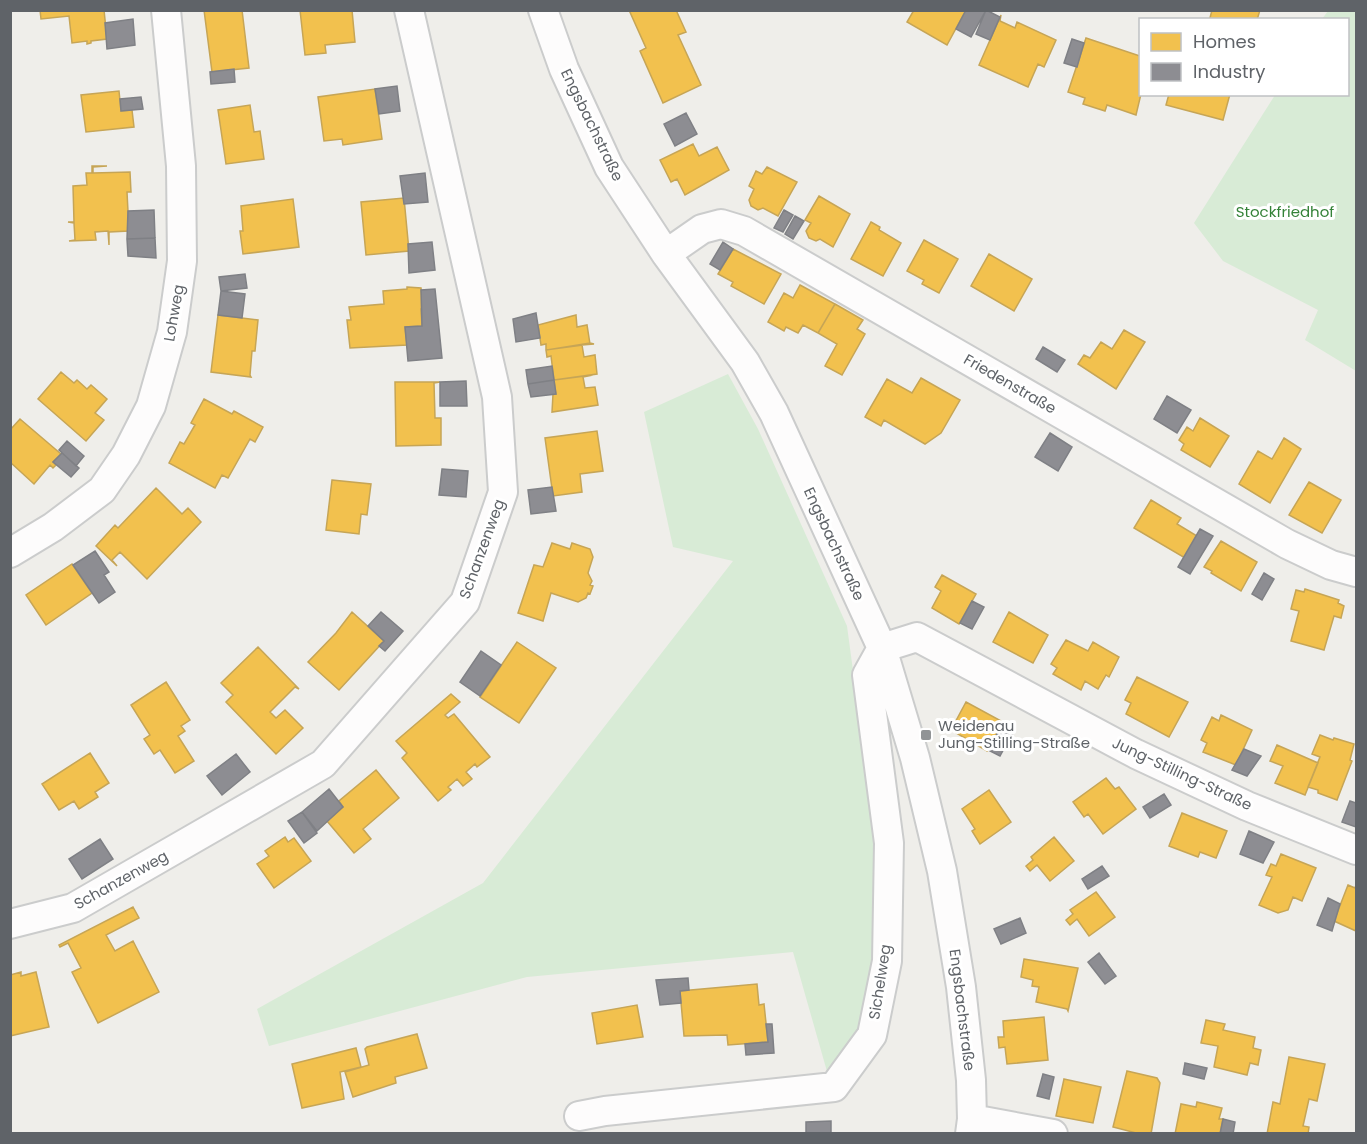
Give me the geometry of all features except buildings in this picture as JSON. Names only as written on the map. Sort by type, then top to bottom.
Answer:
[{"type":"street","name":"Lohweg","points":[[10,553],[53,527],[102,490],[126,455],[151,406],[172,332],[182,261],[181,166],[166,10]]},
{"type":"street","name":"Schanzenweg","points":[[10,924],[73,908],[323,764],[465,602],[503,492],[497,397],[409,10]]},
{"type":"street","name":"Engsbachstraße","points":[[543,10],[564,69],[609,167],[666,254],[745,362],[774,413],[882,648],[915,758],[942,871],[961,987],[971,1080],[971,1126]]},
{"type":"street","name":"Friedenstraße","points":[[666,254],[702,229],[721,224],[744,231],[1287,544],[1331,565],[1356,573]]},
{"type":"street","name":"Jung-Stilling-Straße","points":[[882,648],[917,637],[1136,754],[1247,806],[1356,850]]},
{"type":"street","name":"Sichelweg","points":[[579,1116],[605,1111],[834,1087],[872,1035],[886,961],[889,843],[867,675],[882,648]]},
{"type":"street","points":[[971,1126],[1053,1134]]},
{"type":"green space","name":"Stockfriedhof","points":[[1328,11],[1356,11],[1356,371],[1305,340],[1318,310],[1223,261],[1194,223],[1274,96],[1349,96],[1349,18],[1323,18]]},
{"type":"green space","points":[[728,374],[758,429],[847,626],[877,849],[878,958],[859,1030],[828,1075],[793,952],[527,977],[269,1046],[257,1009],[483,883],[733,561],[673,547],[644,412]]},
{"type":"place","name":"Weidenau Jung-Stilling-Straße","points":[[926,735]]}]
